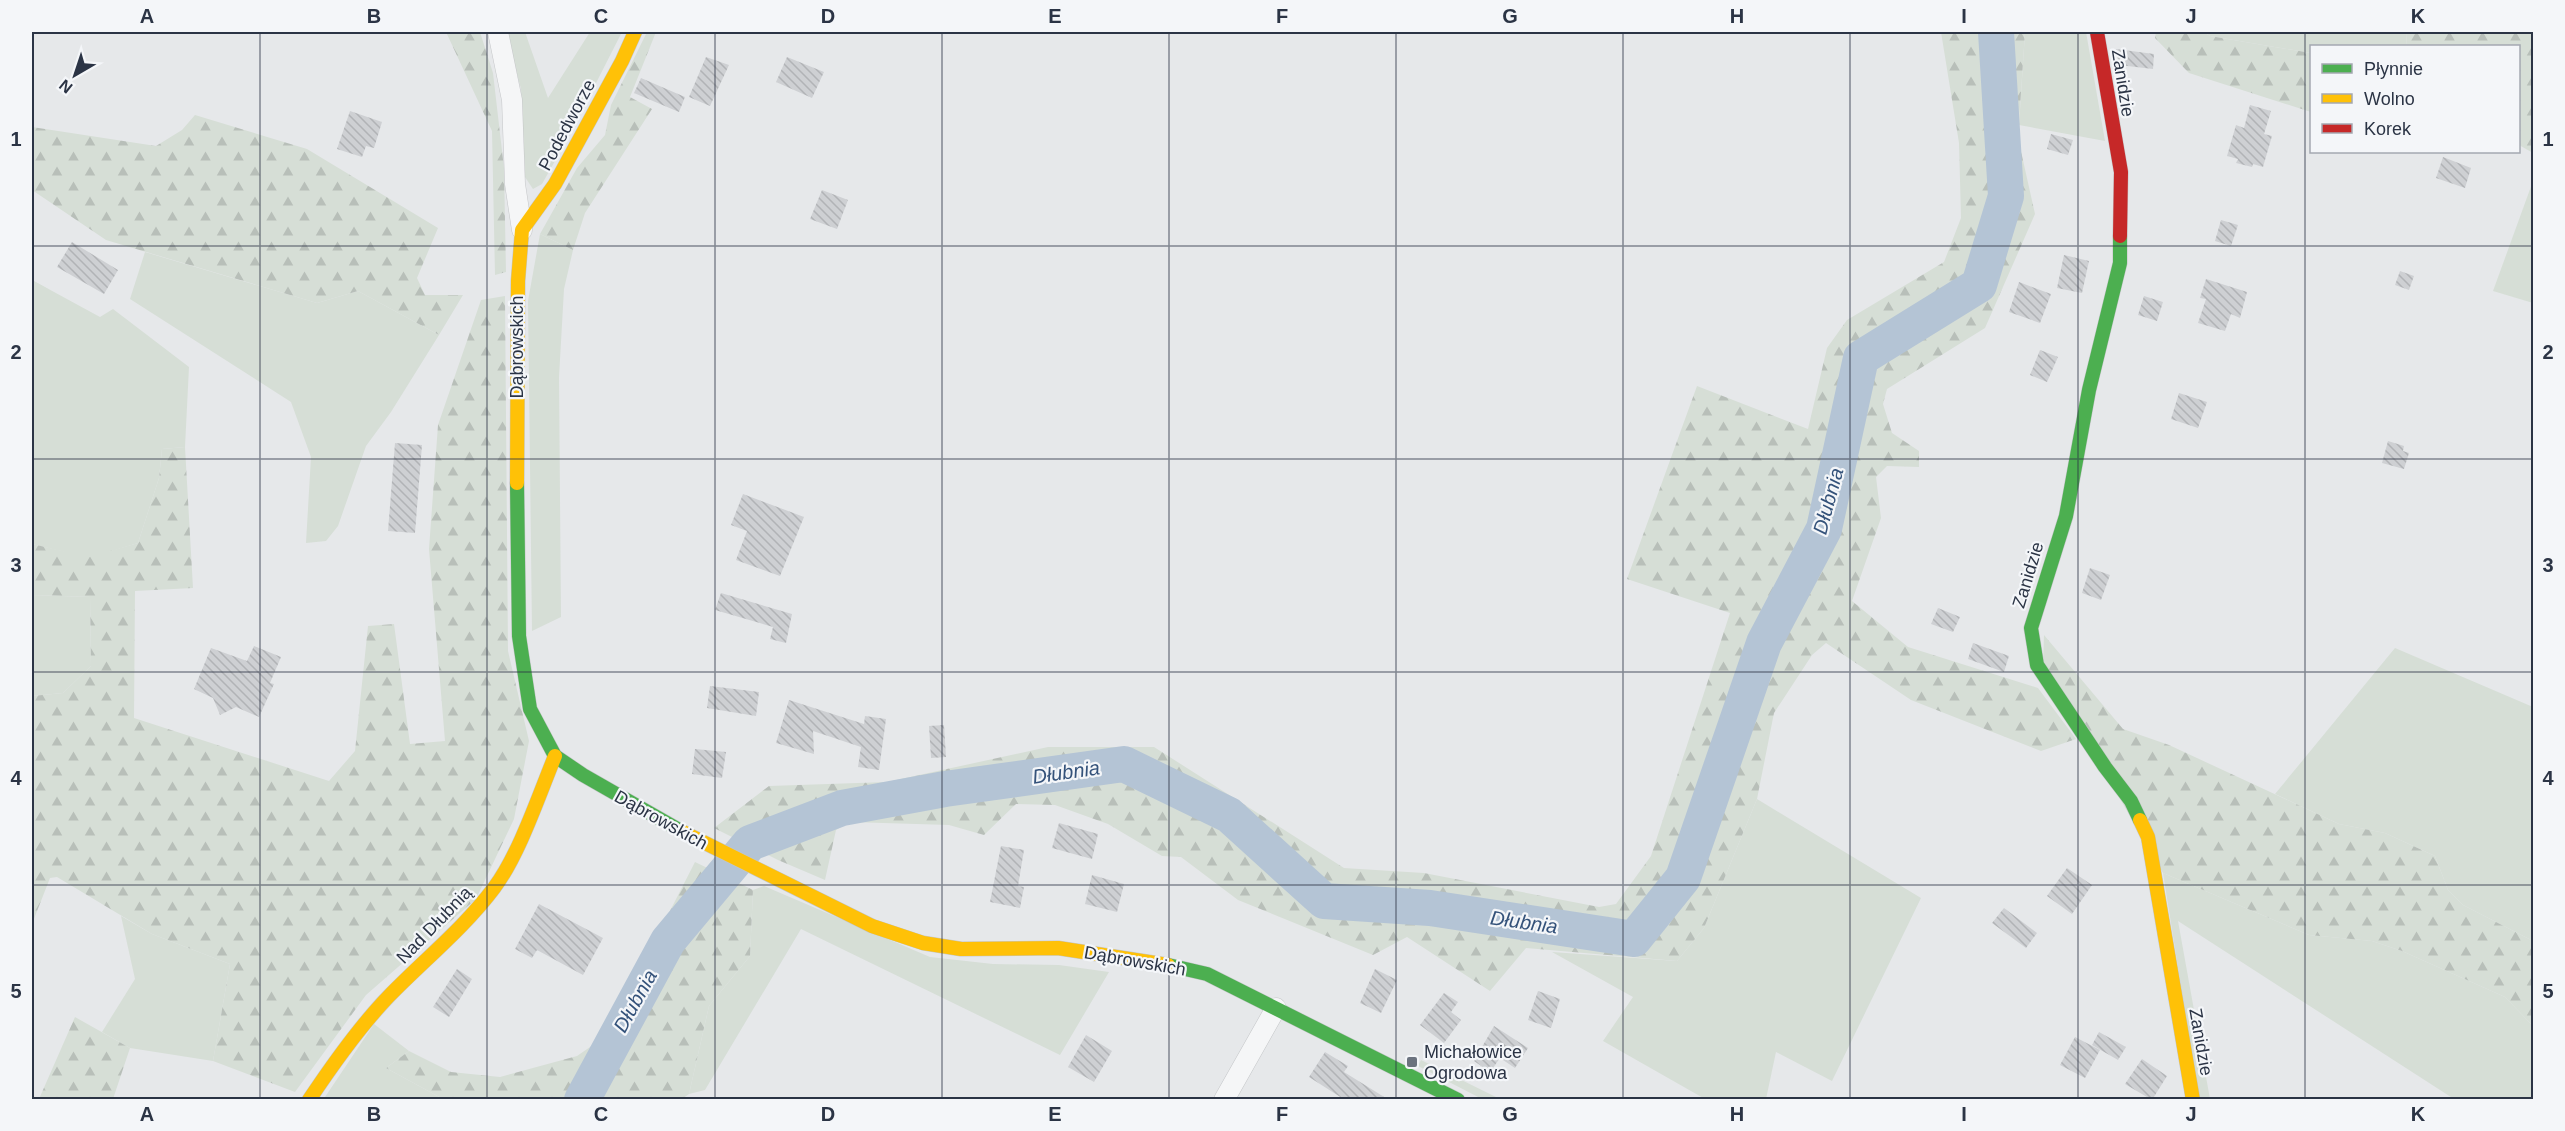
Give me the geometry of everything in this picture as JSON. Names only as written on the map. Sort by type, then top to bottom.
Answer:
[{"type":"street","name":"Dąbrowskich","points":[[498,32],[512,100],[515,184],[522,230],[517,339],[519,636],[530,709],[555,756],[582,776],[703,844],[872,926],[923,942],[960,949],[1058,948],[1149,961],[1207,974],[1458,1100]]},
{"type":"street","name":"Podedworze","points":[[522,230],[555,184],[622,61],[635,32]]},
{"type":"street","name":"Zanidzie","points":[[2097,32],[2121,172],[2120,263],[2089,390],[2066,516],[2031,628],[2037,665],[2105,767],[2132,801],[2148,837],[2193,1100]]},
{"type":"street","name":"Nad Dłubnią","points":[[309,1100],[334,1062],[389,996],[435,954],[495,887],[518,844],[555,756]]},
{"type":"street","points":[[1224,1100],[1276,1008]]},
{"type":"green space","points":[[446,32],[480,32],[493,73],[504,168],[506,272],[495,275],[492,131]]},
{"type":"green space","points":[[506,32],[525,32],[548,98],[590,32],[622,32],[542,184],[533,189],[525,177],[521,89]]},
{"type":"green space","points":[[647,32],[656,32],[630,97],[652,109],[585,213],[573,250],[540,234],[577,168],[605,135],[611,105]]},
{"type":"green space","points":[[1941,32],[2025,32],[2018,138],[2035,214],[1985,328],[1887,389],[1883,404],[1892,433],[1919,451],[1919,467],[1887,466],[1876,477],[1881,518],[1852,601],[1908,647],[2038,688],[2076,739],[2041,751],[1911,700],[1826,643],[1812,655],[1774,713],[1757,799],[1704,928],[1677,961],[1526,948],[1490,991],[1407,937],[1373,955],[1238,900],[1181,857],[1162,856],[1108,824],[1055,805],[1016,804],[984,835],[949,825],[850,822],[836,830],[825,880],[778,860],[714,828],[769,786],[887,782],[1048,747],[1154,747],[1344,868],[1424,873],[1599,907],[1616,904],[1651,856],[1730,613],[1627,579],[1697,386],[1808,429],[1827,348],[1847,320],[1944,262],[1961,218],[1959,143]]},
{"type":"green space","points":[[2025,32],[2086,32],[2105,141],[2019,125]]},
{"type":"green space","points":[[2156,32],[2204,32],[2210,36],[2310,53],[2310,112],[2189,73],[2155,38]]},
{"type":"green space","points":[[2204,32],[2407,32],[2406,45],[2310,45],[2310,53],[2210,36]]},
{"type":"green space","points":[[2407,32],[2533,32],[2533,153],[2520,146],[2520,45],[2406,45]]},
{"type":"green space","points":[[195,115],[307,149],[438,228],[417,278],[425,295],[463,295],[439,335],[358,291],[317,303],[106,240],[32,190],[32,127],[156,146],[182,130]]},
{"type":"green space","points":[[2533,181],[2533,303],[2493,291]]},
{"type":"green space","points":[[540,234],[573,250],[564,289],[559,377],[561,617],[532,631],[528,301]]},
{"type":"green space","points":[[145,252],[317,303],[358,291],[439,335],[391,412],[366,446],[338,526],[326,541],[306,543],[311,457],[291,402],[130,299]]},
{"type":"green space","points":[[32,280],[100,317],[113,309],[189,367],[185,447],[162,449],[159,478],[138,543],[89,558],[32,544]]},
{"type":"green space","points":[[32,280],[48,289],[32,312]]},
{"type":"green space","points":[[505,296],[508,651],[529,741],[514,819],[476,899],[366,995],[295,1092],[213,1061],[230,964],[152,934],[57,877],[50,878],[32,924],[32,696],[63,693],[91,666],[90,597],[32,595],[32,544],[89,557],[138,543],[159,478],[162,449],[185,447],[193,588],[135,591],[134,718],[329,781],[355,751],[368,626],[394,624],[410,744],[445,741],[429,549],[438,425],[481,300]]},
{"type":"green space","points":[[32,595],[90,597],[91,666],[63,693],[32,696]]},
{"type":"green space","points":[[2044,635],[2123,729],[2169,745],[2339,824],[2385,833],[2435,856],[2448,890],[2463,905],[2533,941],[2533,1026],[2505,997],[2402,951],[2372,941],[2309,935],[2163,873],[2043,666]]},
{"type":"green space","points":[[2395,648],[2533,707],[2533,941],[2463,905],[2448,890],[2435,856],[2385,833],[2339,824],[2275,794]]},
{"type":"green space","points":[[1757,799],[1921,898],[1832,1081],[1776,1052],[1766,1099],[1705,1099],[1603,1041],[1633,997],[1552,952],[1677,961],[1704,928]]},
{"type":"green space","points":[[695,862],[753,890],[750,956],[709,1006],[689,1094],[682,1099],[443,1099],[386,1068],[409,1051],[451,1072],[500,1077],[577,1056],[606,1036]]},
{"type":"green space","points":[[2163,873],[2309,935],[2372,941],[2402,951],[2505,997],[2533,1026],[2533,1099],[2454,1099],[2178,921],[2210,1099],[2199,1099]]},
{"type":"green space","points":[[764,886],[930,957],[993,964],[1059,965],[1109,972],[1060,1055],[801,929],[705,1090],[689,1094],[709,1006],[750,956],[753,890]]},
{"type":"green space","points":[[121,916],[152,934],[230,964],[213,1061],[130,1048],[102,1032],[135,979]]},
{"type":"green space","points":[[75,1017],[130,1048],[113,1099],[39,1099]]},
{"type":"green space","points":[[374,1024],[409,1051],[386,1068],[443,1099],[323,1100]]},
{"type":"green space","points":[[1421,1060],[1500,1099],[1482,1099],[1418,1066]]},
{"type":"building","points":[[2116,49],[2154,54],[2153,69],[2119,65]]},
{"type":"building","points":[[706,57],[729,65],[710,106],[689,97]]},
{"type":"building","points":[[787,57],[824,72],[812,98],[776,82]]},
{"type":"building","points":[[641,78],[685,97],[679,112],[634,93]]},
{"type":"building","points":[[2250,105],[2271,111],[2264,134],[2272,136],[2263,167],[2236,163],[2238,159],[2227,156],[2236,125],[2244,128]]},
{"type":"building","points":[[350,111],[382,122],[374,148],[366,146],[362,157],[337,149]]},
{"type":"building","points":[[2051,134],[2073,140],[2068,155],[2047,149]]},
{"type":"building","points":[[2443,157],[2471,168],[2465,188],[2436,178]]},
{"type":"building","points":[[822,190],[848,200],[837,229],[810,219]]},
{"type":"building","points":[[2221,220],[2238,225],[2231,246],[2215,241]]},
{"type":"building","points":[[72,242],[118,270],[104,294],[57,267]]},
{"type":"building","points":[[2064,255],[2089,261],[2082,293],[2057,288]]},
{"type":"building","points":[[2400,271],[2414,276],[2409,290],[2395,285]]},
{"type":"building","points":[[2206,279],[2247,292],[2240,318],[2231,314],[2225,331],[2198,323],[2206,299],[2200,298]]},
{"type":"building","points":[[2019,282],[2051,294],[2040,323],[2009,312]]},
{"type":"building","points":[[2144,296],[2163,302],[2157,321],[2138,315]]},
{"type":"building","points":[[2040,350],[2058,357],[2047,382],[2030,375]]},
{"type":"building","points":[[2179,393],[2207,402],[2198,428],[2171,419]]},
{"type":"building","points":[[2388,441],[2404,446],[2403,451],[2409,453],[2404,469],[2382,463]]},
{"type":"building","points":[[395,443],[422,445],[415,533],[388,531]]},
{"type":"building","points":[[743,494],[804,517],[780,576],[736,560],[747,531],[731,525]]},
{"type":"building","points":[[2090,568],[2110,575],[2101,600],[2082,593]]},
{"type":"building","points":[[721,593],[792,614],[786,643],[770,639],[773,627],[715,610]]},
{"type":"building","points":[[1938,608],[1960,617],[1953,632],[1931,624]]},
{"type":"building","points":[[1973,643],[2009,656],[2004,672],[1968,659]]},
{"type":"building","points":[[254,646],[281,657],[270,683],[274,684],[259,717],[236,707],[220,715],[213,698],[194,689],[211,648],[247,661]]},
{"type":"building","points":[[710,686],[759,692],[756,716],[707,708]]},
{"type":"building","points":[[789,700],[864,724],[865,716],[886,719],[879,770],[858,767],[861,747],[813,731],[814,754],[776,743]]},
{"type":"building","points":[[944,725],[946,757],[931,758],[929,726]]},
{"type":"building","points":[[695,749],[726,752],[722,778],[692,774]]},
{"type":"building","points":[[1059,823],[1098,834],[1092,859],[1052,848]]},
{"type":"building","points":[[1001,846],[1024,850],[1018,886],[1024,887],[1020,908],[990,902]]},
{"type":"building","points":[[2067,868],[2092,885],[2072,914],[2047,896]]},
{"type":"building","points":[[1092,875],[1124,884],[1117,912],[1085,904]]},
{"type":"building","points":[[539,904],[603,938],[583,975],[537,950],[532,958],[515,949]]},
{"type":"building","points":[[2004,908],[2037,933],[2026,948],[1992,923]]},
{"type":"building","points":[[457,969],[472,979],[449,1017],[433,1007]]},
{"type":"building","points":[[1375,969],[1397,980],[1381,1013],[1360,1003]]},
{"type":"building","points":[[1538,991],[1560,999],[1551,1028],[1528,1020]]},
{"type":"building","points":[[1444,993],[1458,1002],[1451,1012],[1461,1020],[1444,1043],[1420,1025]]},
{"type":"building","points":[[1494,1026],[1528,1048],[1515,1068],[1500,1058],[1490,1072],[1474,1061]]},
{"type":"building","points":[[2099,1032],[2126,1047],[2118,1060],[2092,1045]]},
{"type":"building","points":[[1086,1035],[1112,1051],[1094,1082],[1068,1067]]},
{"type":"building","points":[[2075,1037],[2100,1050],[2085,1078],[2060,1065]]},
{"type":"building","points":[[1325,1052],[1348,1066],[1344,1072],[1389,1100],[1345,1100],[1309,1077]]},
{"type":"building","points":[[2142,1059],[2167,1076],[2152,1100],[2125,1084]]},
{"type":"waterway","name":"Dłubnia","points":[[582,1100],[668,941],[750,843],[842,808],[945,789],[1124,764],[1229,815],[1324,901],[1430,908],[1634,939],[1683,878],[1764,643],[1824,529],[1861,358],[1979,285],[2006,196],[1996,32]]},
{"type":"traffic: fast","points":[[2120,236],[2120,263],[2089,390],[2066,516],[2031,628],[2037,665],[2105,767],[2131,801],[2140,820]]},
{"type":"traffic: fast","points":[[517,483],[519,636],[530,709],[555,756],[583,775],[681,831]]},
{"type":"traffic: fast","points":[[1168,965],[1207,974],[1458,1100]]},
{"type":"traffic: slow","points":[[517,483],[518,281],[522,230],[555,184],[622,61],[635,32]]},
{"type":"traffic: slow","points":[[309,1100],[367,1020],[457,930],[494,888],[520,842],[555,756]]},
{"type":"traffic: slow","points":[[2140,820],[2148,837],[2193,1100]]},
{"type":"traffic: slow","points":[[681,831],[872,926],[923,943],[961,949],[1058,948],[1168,965]]},
{"type":"traffic: jam","points":[[2097,32],[2121,172],[2120,236]]},
{"type":"place","name":"Michałowice Ogrodowa","points":[[1412,1062]]}]
